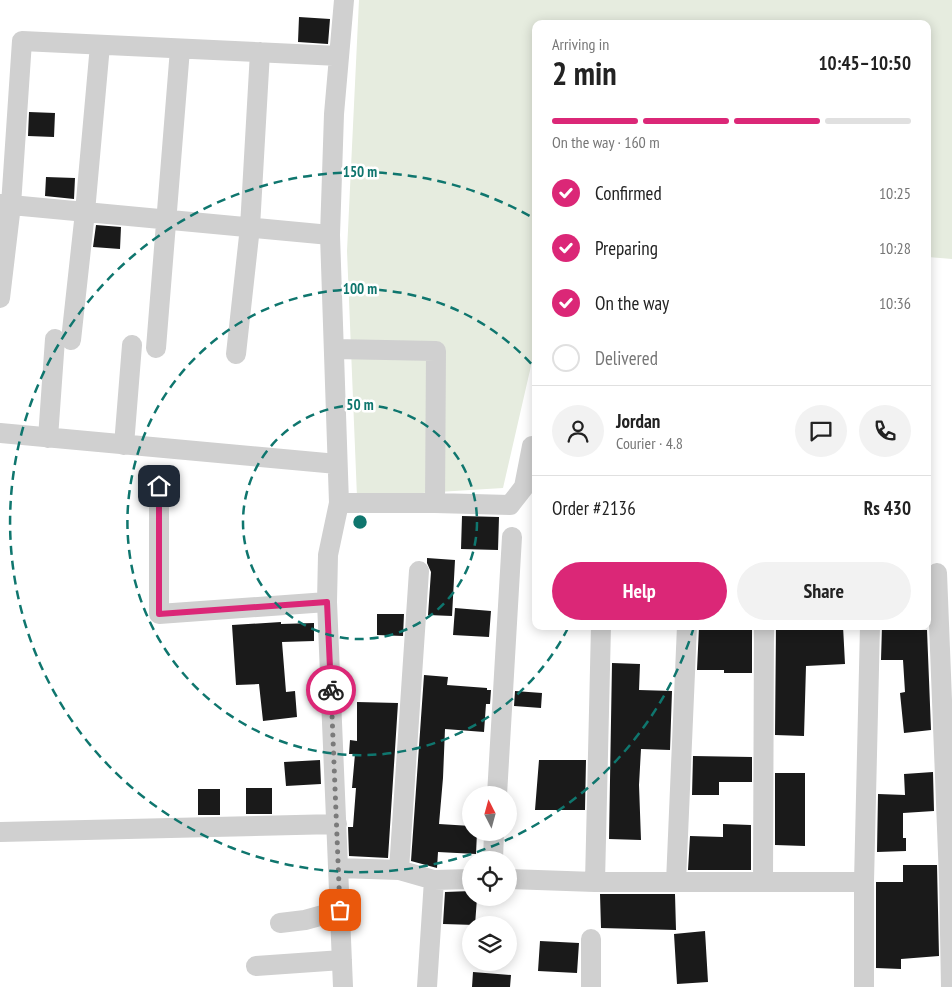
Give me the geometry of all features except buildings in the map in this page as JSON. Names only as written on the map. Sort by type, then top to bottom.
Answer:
[{"type":"street","points":[[343,987],[327,602],[328,555],[340,503],[337,464],[335,349],[330,235],[334,114],[344,0]]},
{"type":"street","points":[[0,298],[5,205],[22,41],[339,56]]},
{"type":"street","points":[[48,438],[85,212],[100,45]]},
{"type":"street","points":[[156,348],[180,49]]},
{"type":"street","points":[[236,354],[250,227],[260,52]]},
{"type":"street","points":[[5,205],[330,235]]},
{"type":"street","points":[[124,445],[132,345]]},
{"type":"street","points":[[335,349],[436,351],[435,503]]},
{"type":"street","points":[[0,433],[337,464]]},
{"type":"street","points":[[340,503],[510,505],[524,487],[532,446]]},
{"type":"street","points":[[159,486],[159,614],[327,602]]},
{"type":"street","points":[[497,786],[512,537]]},
{"type":"street","points":[[398,870],[419,571]]},
{"type":"street","points":[[937,573],[949,879],[951,987]]},
{"type":"street","points":[[595,882],[601,630]]},
{"type":"street","points":[[676,882],[687,630]]},
{"type":"street","points":[[763,881],[764,630]]},
{"type":"street","points":[[864,987],[864,882],[870,630]]},
{"type":"street","points":[[0,832],[337,824]]},
{"type":"street","points":[[339,868],[398,870],[434,880],[462,879]]},
{"type":"street","points":[[517,879],[595,882],[864,882]]},
{"type":"street","points":[[427,987],[434,880]]},
{"type":"street","points":[[280,923],[304,920],[340,910]]},
{"type":"street","points":[[591,938],[591,987]]},
{"type":"street","points":[[256,966],[342,960]]},
{"type":"shaded area","points":[[359,0],[952,0],[952,259],[931,257],[931,20],[532,20],[532,361],[503,488],[357,497],[347,251]]},
{"type":"way so far","points":[[331,690],[340,910]]},
{"type":"route","points":[[159,486],[159,614],[327,602],[331,690]]}]
